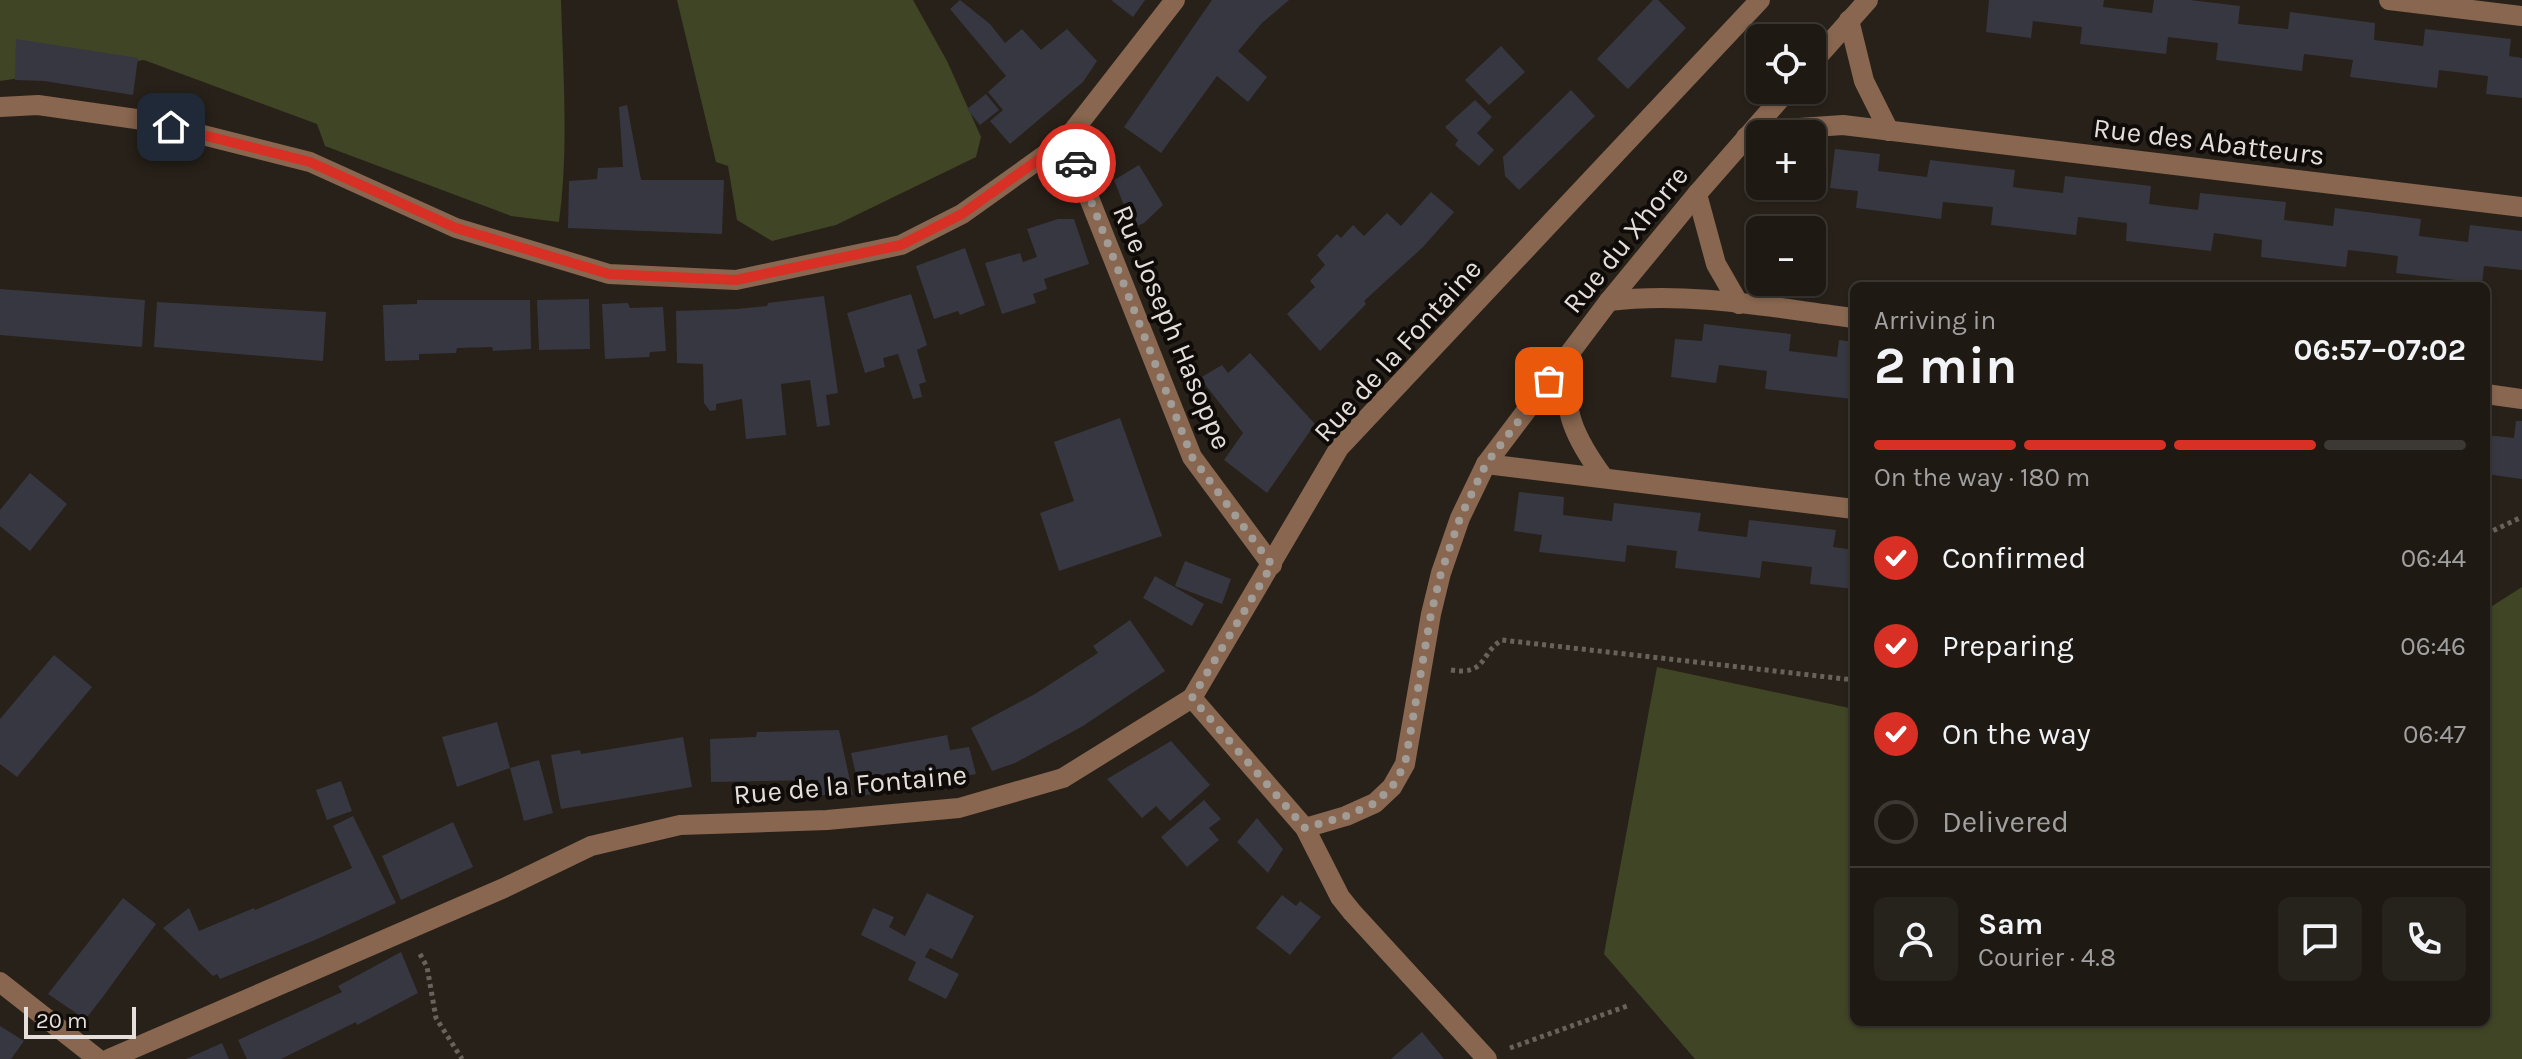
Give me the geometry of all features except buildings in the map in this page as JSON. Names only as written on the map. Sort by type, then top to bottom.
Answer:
[{"type":"street","points":[[0,107],[38,105],[143,120],[310,162],[456,228],[609,274],[736,280],[901,245],[962,214],[1066,140],[1175,0]]},
{"type":"street","name":"Rue de la Fontaine","points":[[109,1059],[504,888],[591,846],[680,825],[827,820],[959,808],[1063,778],[1192,698],[1339,448],[1760,0]]},
{"type":"street","points":[[1826,47],[1868,0]]},
{"type":"street","points":[[2389,0],[2522,16]]},
{"type":"street","points":[[1849,20],[1864,81],[1889,131]]},
{"type":"street","name":"Rue du Xhorre","points":[[1761,120],[1775,104]]},
{"type":"street","name":"Rue des Abatteurs","points":[[1826,125],[2522,207]]},
{"type":"street","name":"Rue du Xhorre","points":[[1305,828],[1361,810],[1375,803],[1392,787],[1405,764],[1441,573],[1460,518],[1486,464],[1609,301],[1746,137]]},
{"type":"street","name":"Rue Joseph Hasoppe","points":[[1066,140],[1192,457],[1272,565]]},
{"type":"street","points":[[1697,194],[1716,264],[1739,304]]},
{"type":"street","points":[[1609,301],[1664,297],[1850,318]]},
{"type":"street","points":[[1565,360],[1566,397],[1575,433],[1604,478]]},
{"type":"street","points":[[2490,395],[2522,399]]},
{"type":"street","points":[[1486,464],[1850,509]]},
{"type":"street","points":[[1192,698],[1305,828],[1340,897],[1352,912],[1487,1058]]},
{"type":"street","points":[[0,982],[98,1059]]},
{"type":"path","points":[[2490,532],[2522,517]]},
{"type":"path","points":[[1423,664],[1462,672],[1477,668],[1502,640],[1850,680]]},
{"type":"path","points":[[407,929],[427,967],[436,1018],[462,1059]]},
{"type":"path","points":[[1487,1058],[1630,1005]]},
{"type":"green space","points":[[0,0],[561,0],[565,139],[559,222],[511,216],[325,146],[317,124],[144,60],[0,81]]},
{"type":"green space","points":[[677,0],[913,0],[947,61],[981,137],[976,157],[836,225],[772,241],[737,220],[728,166],[716,162]]},
{"type":"green space","points":[[2522,587],[2522,1059],[1695,1059],[1604,954],[1657,667],[1850,708],[1850,1026],[2490,1026],[2490,607]]},
{"type":"way so far","points":[[1076,163],[1192,457],[1272,565],[1192,698],[1305,828],[1346,816],[1375,803],[1392,787],[1405,764],[1431,614],[1460,518],[1486,464],[1549,381]]},
{"type":"route","points":[[171,127],[310,162],[456,228],[609,274],[736,280],[901,245],[962,214],[1066,140],[1076,163]]}]
